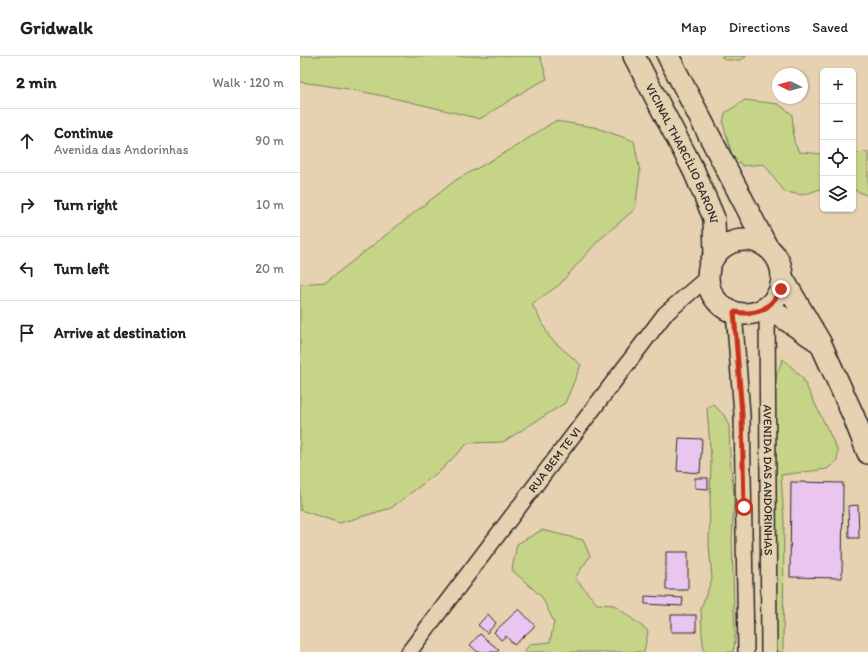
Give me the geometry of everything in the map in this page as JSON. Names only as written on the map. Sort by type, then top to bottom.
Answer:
[{"type":"main road","name":"VICINAL THARCÍLIO BARONI","points":[[634,56],[694,171],[714,218],[715,255]]},
{"type":"main road","points":[[668,56],[767,247]]},
{"type":"main road","points":[[734,241],[757,241],[767,247],[775,255],[781,265],[781,289],[775,299],[767,307],[757,312],[745,314],[734,312],[723,307],[715,299],[710,288],[708,277],[710,265],[715,255],[724,246],[734,241]]},
{"type":"main road","points":[[782,277],[820,342],[853,415],[868,453]]},
{"type":"main road","points":[[767,307],[820,342]]},
{"type":"street","name":"RUA BEM TE VI","points":[[409,652],[665,314],[708,277]]},
{"type":"street","name":"AVENIDA DAS ANDORINHAS","points":[[767,307],[769,652]]},
{"type":"street","name":"AVENIDA DAS ANDORINHAS","points":[[734,312],[742,414],[746,652]]},
{"type":"green space","points":[[300,56],[540,56],[547,79],[531,87],[480,119],[368,93],[300,82]]},
{"type":"green space","points":[[721,56],[747,56],[741,60],[725,60]]},
{"type":"green space","points":[[745,100],[778,104],[792,114],[794,142],[799,152],[820,154],[820,189],[803,195],[785,192],[764,164],[743,166],[732,155],[723,123],[725,113]]},
{"type":"green space","points":[[555,121],[594,127],[634,141],[640,172],[635,209],[598,241],[559,285],[532,304],[550,338],[581,365],[565,403],[503,442],[468,443],[441,470],[391,508],[340,523],[300,510],[300,284],[326,282],[456,180],[510,150]]},
{"type":"green space","points":[[868,152],[868,196],[856,190],[856,153]]},
{"type":"green space","points":[[783,359],[802,377],[838,451],[837,461],[827,469],[781,475],[784,522],[783,652],[773,652],[773,394],[777,373]]},
{"type":"green space","points":[[713,404],[724,415],[729,426],[730,457],[734,495],[732,540],[735,641],[733,652],[704,652],[702,634],[701,608],[712,579],[709,545],[711,460],[707,408]]},
{"type":"green space","points":[[542,530],[583,540],[590,556],[575,578],[597,604],[614,605],[648,631],[644,652],[524,652],[530,644],[550,642],[554,622],[542,597],[512,570],[517,544]]},
{"type":"building","points":[[679,438],[702,439],[700,473],[677,471]]},
{"type":"building","points":[[695,478],[708,478],[708,489],[695,488]]},
{"type":"building","points":[[791,482],[843,483],[842,578],[790,577]]},
{"type":"building","points":[[858,505],[859,538],[849,538],[848,506]]},
{"type":"building","points":[[666,552],[688,552],[688,590],[666,590]]},
{"type":"building","points":[[645,596],[683,598],[682,606],[645,604]]},
{"type":"building","points":[[519,609],[535,626],[514,645],[506,636],[501,640],[494,632]]},
{"type":"building","points":[[488,614],[496,623],[487,633],[478,625]]},
{"type":"building","points":[[671,615],[696,615],[696,632],[671,632]]},
{"type":"building","points":[[480,634],[499,650],[497,652],[478,652],[470,645]]},
{"type":"route","points":[[744,507],[742,414],[734,312],[745,314],[757,312],[767,307],[775,299],[781,289]]}]
